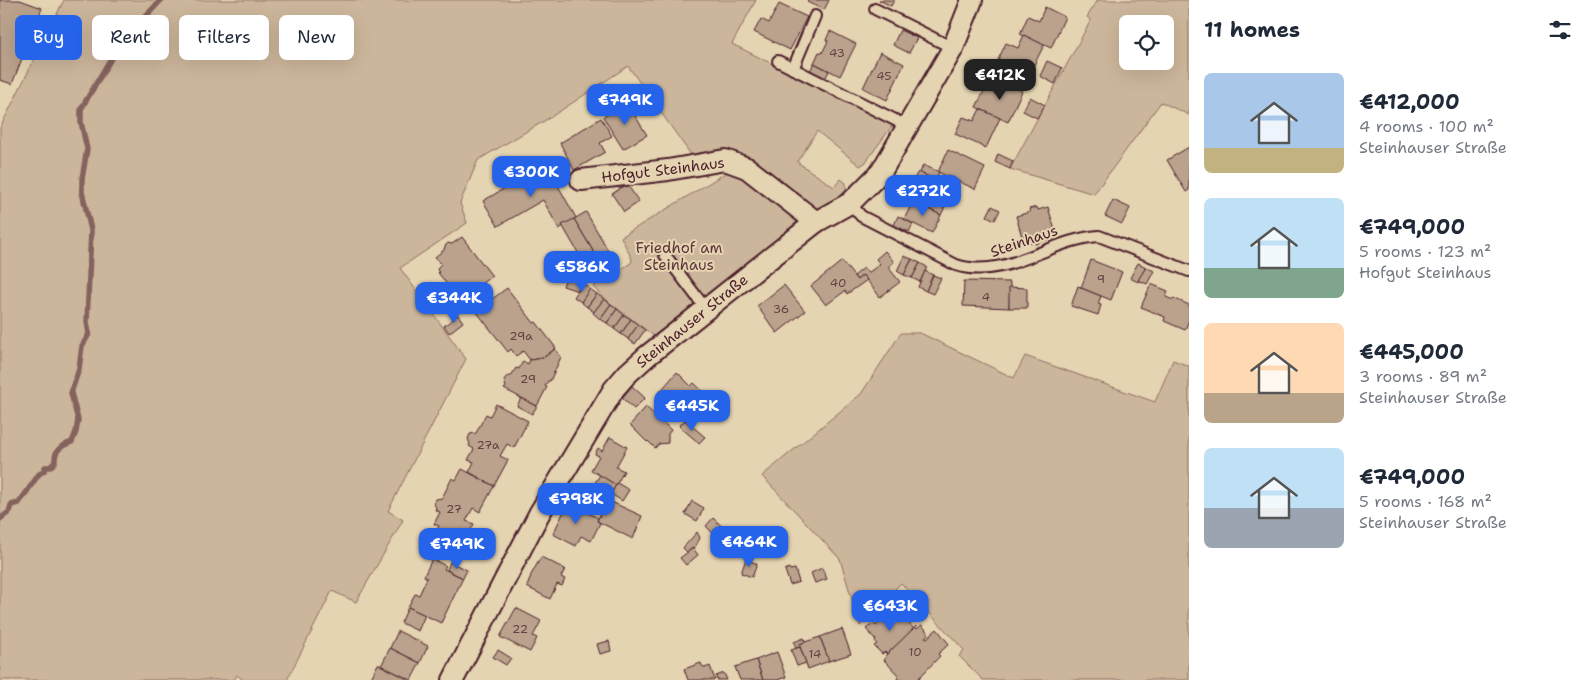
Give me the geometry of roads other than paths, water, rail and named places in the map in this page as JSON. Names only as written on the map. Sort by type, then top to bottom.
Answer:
[{"type":"street","name":"Steinhauser Straße","points":[[452,680],[539,514],[614,389],[647,356],[816,222],[850,203],[881,172],[953,48],[972,0]]},
{"type":"street","name":"Hofgut Steinhaus","points":[[581,180],[668,170],[724,160],[747,168],[816,222]]},
{"type":"lane","points":[[875,9],[953,48]]},
{"type":"lane","points":[[793,69],[815,16]]},
{"type":"lane","points":[[778,61],[908,126]]},
{"type":"lane","name":"Steinhaus","points":[[850,203],[861,216],[956,265],[970,269],[988,269],[1009,264],[1066,242],[1099,236],[1189,271]]},
{"type":"lane","points":[[665,255],[706,309]]},
{"type":"waterway","points":[[0,519],[9,512],[11,505],[19,503],[39,474],[44,471],[45,467],[50,467],[55,462],[57,451],[72,442],[76,432],[78,420],[71,393],[79,369],[82,346],[89,334],[87,322],[91,230],[82,192],[82,179],[87,149],[81,122],[81,109],[119,45],[161,0]]},
{"type":"park label","name":"Friedhof am Steinhaus","points":[[679,256]]}]
